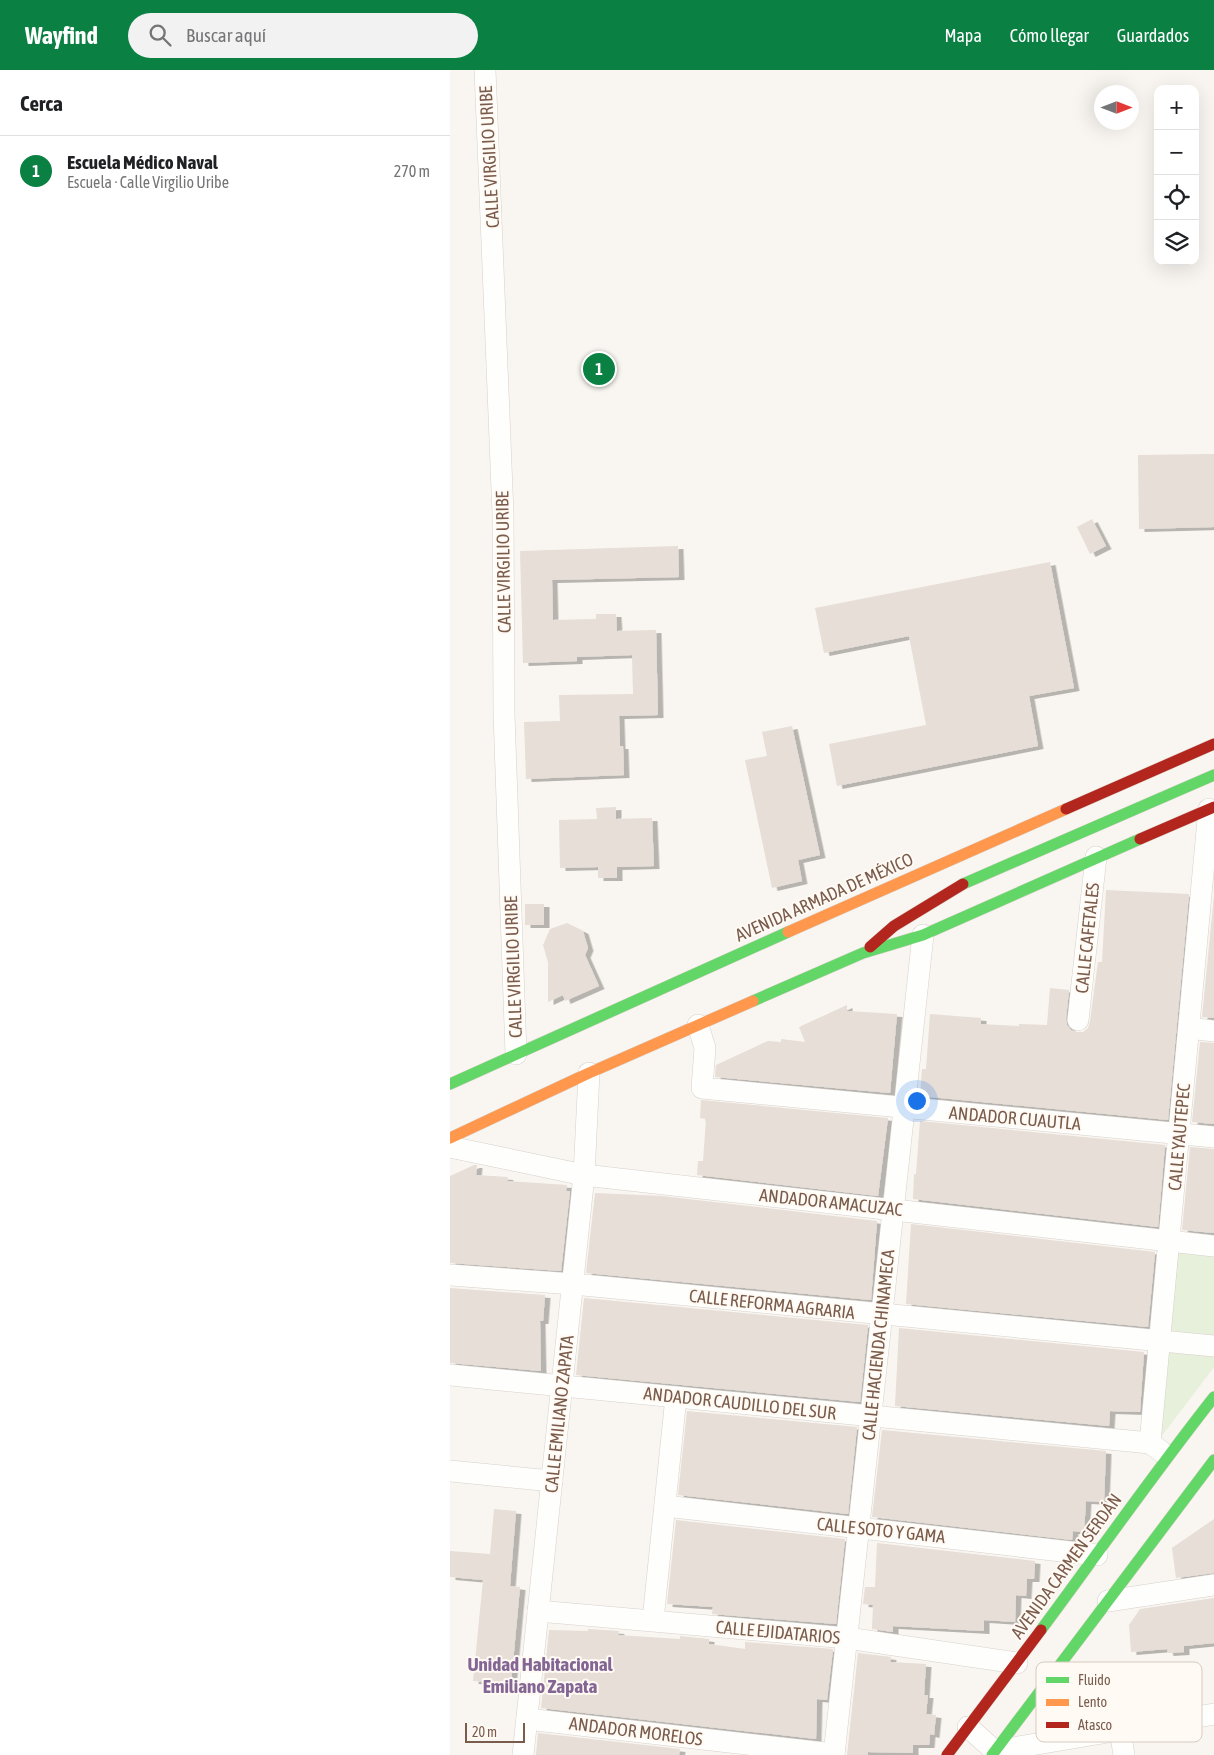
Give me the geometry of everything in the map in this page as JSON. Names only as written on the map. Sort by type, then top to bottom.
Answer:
[{"type":"main road","name":"AVENIDA ARMADA DE MÉXICO","points":[[450,1084],[1214,744]]},
{"type":"main road","points":[[863,953],[894,926],[971,879],[1214,775]]},
{"type":"main road","points":[[450,1138],[589,1073],[863,953],[923,935],[1096,857],[1212,808]]},
{"type":"main road","name":"AVENIDA CARMEN SERDÁN","points":[[947,1755],[1097,1555],[1167,1456],[1214,1397]]},
{"type":"main road","points":[[1062,1662],[1108,1601],[1207,1478],[1214,1460]]},
{"type":"main road","points":[[994,1753],[1036,1697]]},
{"type":"street","name":"CALLE VIRGILIO URIBE","points":[[485,70],[503,514],[504,714],[516,1054]]},
{"type":"street","name":"CALLE YAUTEPEC","points":[[1150,1443],[1189,1028],[1206,929],[1212,808]]},
{"type":"street","name":"CALLE CAFETALES","points":[[1078,1020],[1096,857]]},
{"type":"street","name":"CALLE HACIENDA CHINAMECA","points":[[834,1755],[923,935]]},
{"type":"street","name":"ANDADOR CUAUTLA","points":[[698,1025],[705,1048],[702,1088],[1214,1137]]},
{"type":"street","points":[[1189,1028],[1214,1031]]},
{"type":"street","name":"CALLE EMILIANO ZAPATA","points":[[523,1755],[584,1175],[589,1073]]},
{"type":"street","name":"ANDADOR AMACUZAC","points":[[450,1147],[584,1175],[1214,1246]]},
{"type":"street","name":"CALLE REFORMA AGRARIA","points":[[450,1275],[573,1284],[1214,1346]]},
{"type":"street","name":"ANDADOR CAUDILLO DEL SUR","points":[[450,1375],[1150,1443]]},
{"type":"street","points":[[653,1620],[676,1397]]},
{"type":"street","points":[[1150,1443],[1167,1456]]},
{"type":"street","points":[[450,1471],[552,1481]]},
{"type":"street","name":"CALLE SOTO Y GAMA","points":[[665,1506],[1097,1555]]},
{"type":"street","points":[[1108,1601],[1214,1585]]},
{"type":"street","name":"CALLE EJIDATARIOS","points":[[538,1611],[846,1638],[1017,1663]]},
{"type":"street","name":"ANDADOR MORELOS","points":[[527,1719],[834,1755]]},
{"type":"street","points":[[968,1728],[994,1753],[1054,1742]]},
{"type":"street","points":[[1122,1742],[1124,1755]]},
{"type":"green space","points":[[1173,1247],[1214,1253],[1214,1367],[1161,1437]]},
{"type":"building","points":[[1214,454],[1214,527],[1139,529],[1138,455]]},
{"type":"building","points":[[1092,519],[1106,546],[1090,554],[1077,527]]},
{"type":"building","points":[[678,546],[679,577],[552,580],[553,620],[596,619],[596,614],[616,614],[617,631],[656,630],[658,715],[619,716],[620,746],[623,746],[624,775],[526,779],[524,722],[560,721],[559,695],[633,694],[632,655],[577,657],[577,661],[523,663],[520,551]]},
{"type":"building","points":[[1050,562],[1074,688],[1029,696],[1038,746],[837,786],[829,744],[926,725],[909,636],[824,653],[815,608]]},
{"type":"building","points":[[792,726],[820,855],[798,860],[802,881],[772,888],[745,760],[767,756],[762,732]]},
{"type":"building","points":[[616,807],[616,819],[652,818],[654,866],[617,867],[617,878],[598,878],[598,867],[560,868],[559,820],[597,819],[596,808]]},
{"type":"building","points":[[1106,890],[1189,894],[1168,1120],[920,1096],[922,1069],[926,1069],[930,1014],[981,1018],[981,1024],[1047,1025],[1050,988],[1069,990],[1066,1019],[1067,1025],[1071,1030],[1083,1032],[1088,1028],[1098,962],[1102,962]]},
{"type":"building","points":[[1214,895],[1214,1018],[1202,1017]]},
{"type":"building","points":[[525,904],[544,904],[544,925],[525,925]]},
{"type":"building","points":[[567,923],[583,931],[588,948],[585,955],[599,986],[565,1001],[563,995],[548,1002],[548,962],[543,945],[550,929]]},
{"type":"building","points":[[847,1005],[847,1011],[897,1014],[890,1093],[715,1077],[716,1065],[768,1041],[781,1042],[781,1039],[805,1042],[799,1027]]},
{"type":"building","points":[[1200,1042],[1214,1043],[1214,1124],[1192,1122]]},
{"type":"building","points":[[701,1100],[888,1118],[878,1196],[697,1175],[698,1161],[703,1161],[706,1119],[700,1118]]},
{"type":"building","points":[[920,1121],[1165,1145],[1158,1227],[913,1199]]},
{"type":"building","points":[[1190,1147],[1214,1149],[1214,1233],[1182,1230]]},
{"type":"building","points":[[477,1165],[476,1175],[508,1177],[507,1181],[567,1185],[566,1191],[570,1191],[561,1271],[450,1263],[450,1176]]},
{"type":"building","points":[[595,1193],[662,1196],[877,1221],[871,1300],[586,1273]]},
{"type":"building","points":[[911,1224],[1155,1252],[1148,1327],[906,1304]]},
{"type":"building","points":[[450,1288],[545,1295],[543,1321],[540,1321],[541,1371],[450,1363]]},
{"type":"building","points":[[584,1298],[868,1325],[860,1402],[576,1375]]},
{"type":"building","points":[[899,1328],[1144,1352],[1140,1412],[1110,1411],[1109,1426],[895,1406]]},
{"type":"building","points":[[687,1411],[857,1427],[848,1514],[678,1495]]},
{"type":"building","points":[[882,1430],[1106,1451],[1104,1502],[1086,1501],[1084,1532],[1073,1531],[1072,1540],[872,1517]]},
{"type":"building","points":[[494,1509],[516,1511],[510,1586],[520,1587],[511,1684],[473,1681],[483,1580],[450,1577],[450,1551],[490,1554]]},
{"type":"building","points":[[1214,1519],[1214,1573],[1176,1578],[1172,1548]]},
{"type":"building","points":[[676,1520],[845,1539],[836,1624],[712,1614],[713,1607],[667,1604]]},
{"type":"building","points":[[877,1543],[1035,1561],[1034,1579],[1027,1579],[1026,1596],[1016,1595],[1015,1622],[984,1620],[984,1631],[893,1626],[893,1632],[872,1629],[873,1605],[863,1604],[865,1587],[875,1587]]},
{"type":"building","points":[[1214,1598],[1214,1643],[1184,1646],[1184,1652],[1168,1653],[1167,1649],[1131,1652],[1129,1625],[1140,1609]]},
{"type":"building","points":[[588,1629],[619,1631],[618,1635],[680,1639],[680,1636],[709,1639],[709,1644],[745,1649],[745,1642],[833,1649],[827,1700],[817,1699],[816,1739],[541,1708],[549,1630],[588,1631]]},
{"type":"building","points":[[858,1653],[891,1657],[890,1662],[926,1664],[924,1695],[928,1695],[926,1714],[936,1715],[934,1735],[930,1734],[929,1745],[913,1745],[913,1753],[868,1752],[868,1755],[847,1755]]},
{"type":"building","points":[[538,1733],[680,1749],[679,1755],[536,1755]]},
{"type":"traffic: fast","points":[[963,884],[1214,775]]},
{"type":"traffic: fast","points":[[753,1001],[863,953],[923,935],[1140,839]]},
{"type":"traffic: fast","points":[[450,1084],[788,932]]},
{"type":"traffic: fast","points":[[1041,1630],[1214,1397]]},
{"type":"traffic: fast","points":[[1062,1662],[1214,1460]]},
{"type":"traffic: fast","points":[[992,1755],[1036,1697]]},
{"type":"traffic: slow","points":[[788,932],[1066,809]]},
{"type":"traffic: slow","points":[[450,1138],[589,1073],[753,1001]]},
{"type":"traffic: jam","points":[[1066,809],[1214,744]]},
{"type":"traffic: jam","points":[[1140,839],[1214,807]]},
{"type":"traffic: jam","points":[[870,947],[894,926],[963,884]]},
{"type":"traffic: jam","points":[[947,1755],[1041,1630]]},
{"type":"place","name":"Escuela Médico Naval","points":[[599,369]]},
{"type":"district","name":"Unidad Habitacional Emiliano Zapata","points":[[540,1675]]}]
